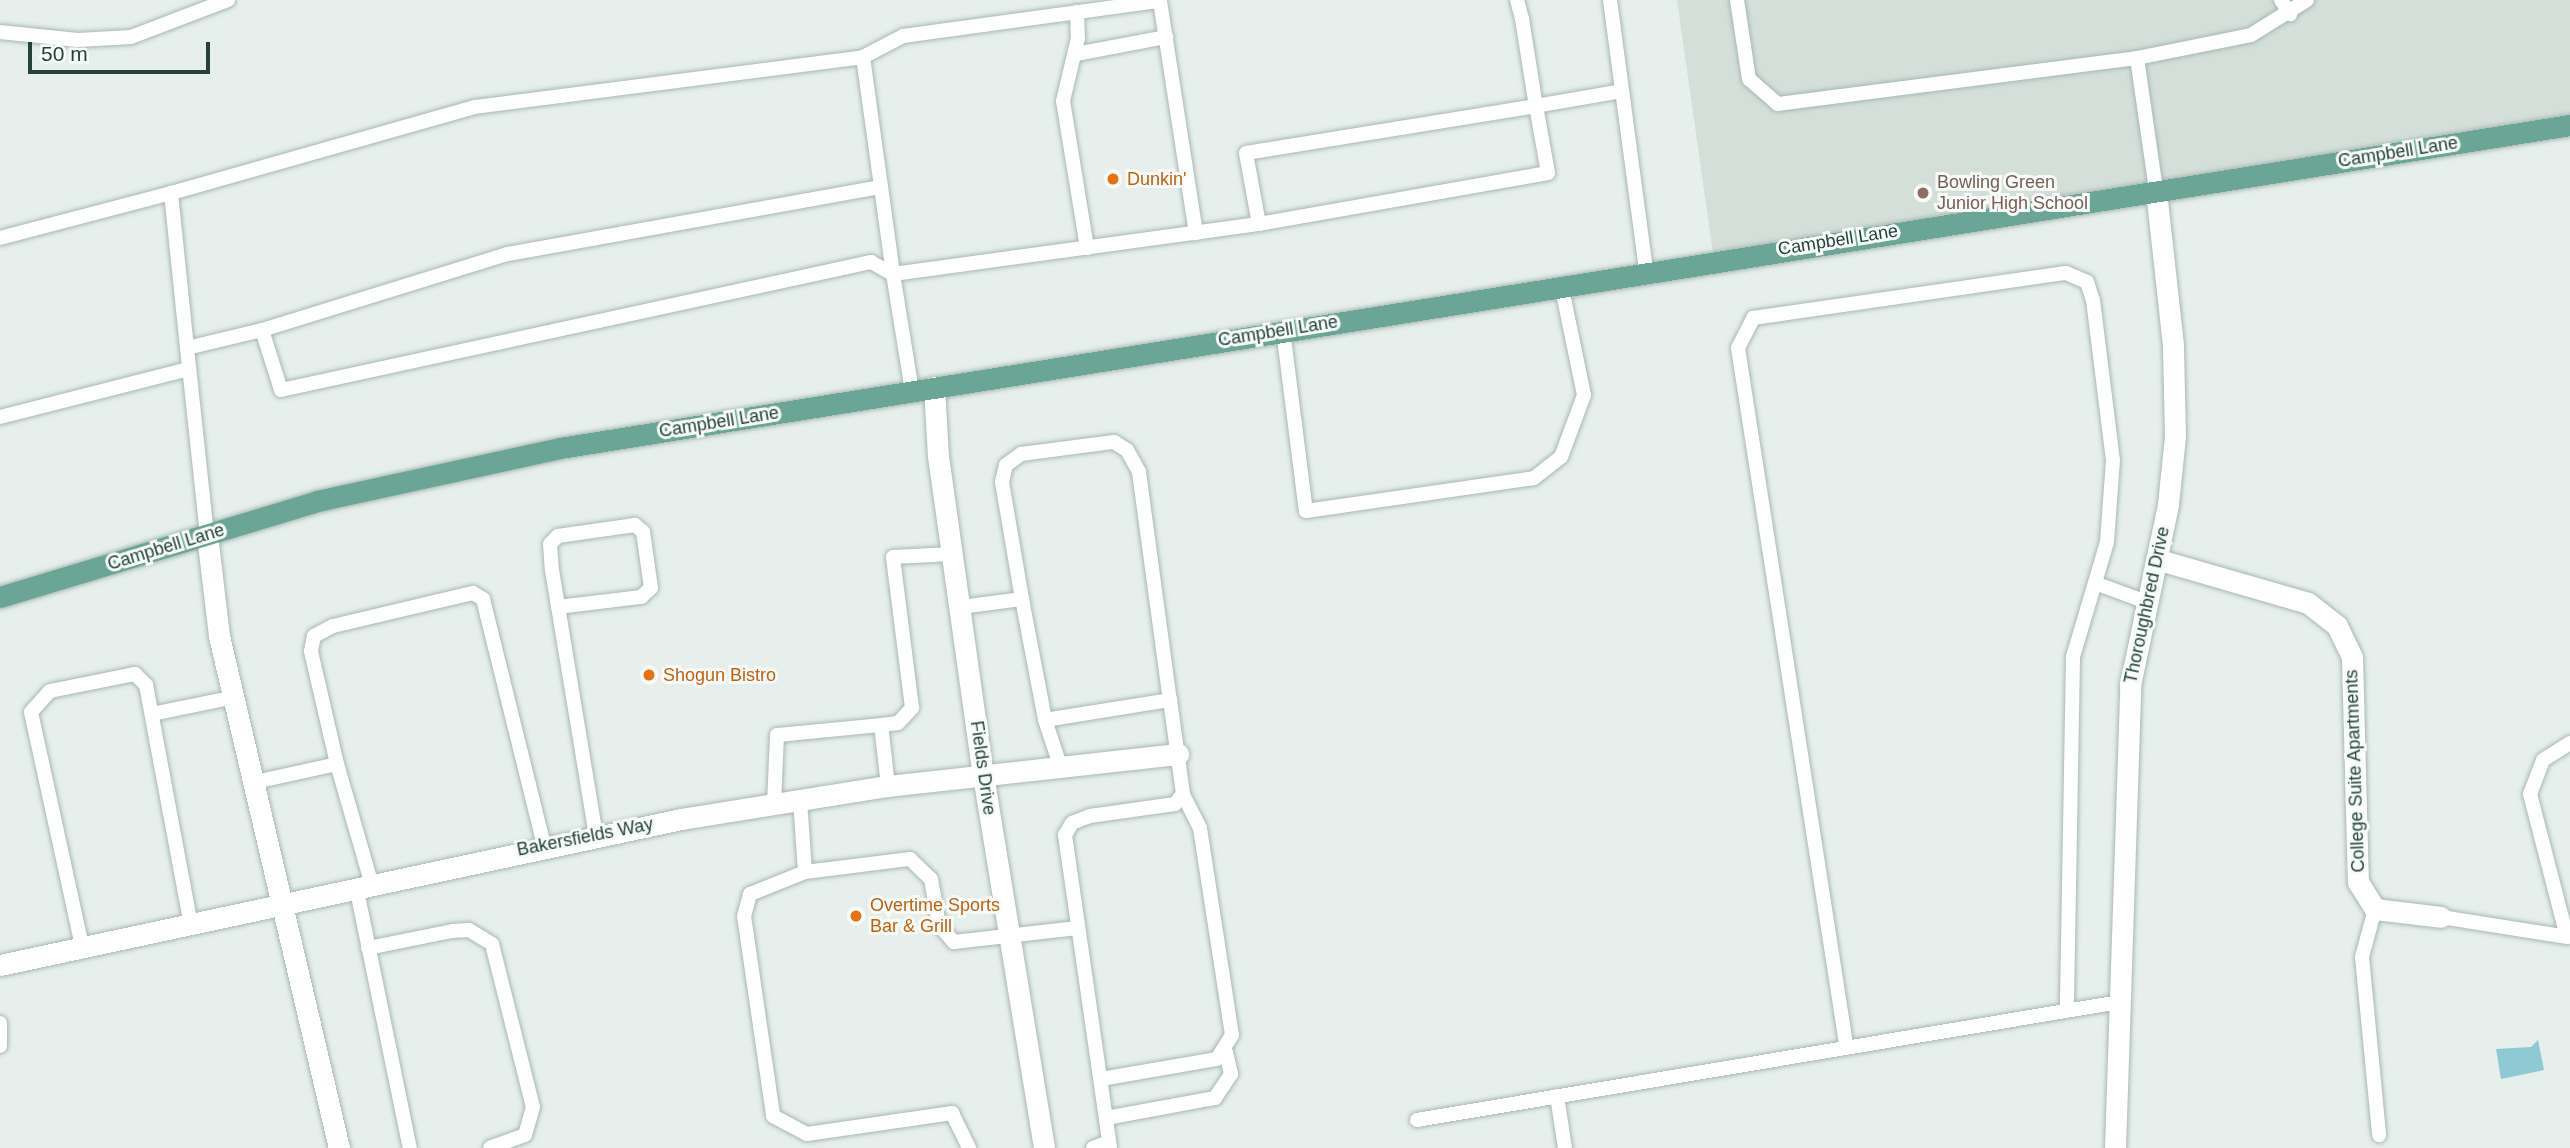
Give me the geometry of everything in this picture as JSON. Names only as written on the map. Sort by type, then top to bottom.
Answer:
[{"type":"main road","name":"Campbell Lane","points":[[0,597],[424,474],[1561,284],[2570,125]]},
{"type":"street","name":"Thoroughbred Drive","points":[[2115,1148],[2127,727],[2144,601],[2168,504],[2175,403],[2156,190]]},
{"type":"street","name":"Fields Drive","points":[[934,387],[952,554],[983,775],[1044,1148]]},
{"type":"street","points":[[207,535],[209,584],[339,1148]]},
{"type":"street","name":"College Suite Apartments","points":[[2156,559],[2308,603],[2337,626],[2352,657],[2358,882],[2375,909]]},
{"type":"street","name":"Bakersfields Way","points":[[3,959],[82,946],[596,835],[888,786],[1178,754]]},
{"type":"street","points":[[2375,909],[2441,917]]},
{"type":"lane","points":[[0,32],[78,40],[131,37],[228,0]]},
{"type":"lane","points":[[0,238],[475,107],[863,57],[903,36],[1161,0],[1196,233]]},
{"type":"lane","points":[[261,330],[281,390],[871,262],[892,274],[1259,224],[1548,173],[1517,0]]},
{"type":"lane","points":[[1610,0],[1646,271]]},
{"type":"lane","points":[[1737,0],[1749,79],[1778,104],[2137,58],[2251,35],[2290,14],[2307,0]]},
{"type":"lane","points":[[2281,0],[2290,14]]},
{"type":"lane","points":[[1077,12],[1076,54],[1063,101],[1087,247]]},
{"type":"lane","points":[[1076,54],[1166,37]]},
{"type":"lane","points":[[863,57],[892,274],[912,391]]},
{"type":"lane","points":[[2137,58],[2156,190]]},
{"type":"lane","points":[[1259,224],[1246,153],[1622,92]]},
{"type":"lane","points":[[187,348],[261,330],[508,254],[881,187]]},
{"type":"lane","points":[[171,193],[207,535]]},
{"type":"lane","points":[[1846,1044],[1738,348],[1753,318],[2066,273],[2087,282],[2113,460],[2107,542],[2073,657],[2067,1010]]},
{"type":"lane","points":[[1283,330],[1306,511],[1534,478],[1561,457],[1584,395],[1561,284]]},
{"type":"lane","points":[[0,417],[189,369]]},
{"type":"lane","points":[[1060,765],[1045,720],[1002,482],[1006,465],[1021,454],[1114,442],[1127,450],[1139,472],[1183,794],[1200,828],[1231,1015],[1226,1052],[1231,1074],[1215,1098],[1106,1118]]},
{"type":"lane","points":[[558,607],[641,597],[651,588],[643,531],[635,525],[558,536],[550,544],[558,607],[596,835]]},
{"type":"lane","points":[[774,804],[777,735],[898,723],[912,708],[893,557],[952,554]]},
{"type":"lane","points":[[2095,583],[2144,601]]},
{"type":"lane","points":[[410,1148],[368,948],[363,884],[311,651],[314,636],[333,625],[473,593],[483,599],[544,845]]},
{"type":"lane","points":[[961,607],[1022,599]]},
{"type":"lane","points":[[82,946],[31,712],[50,691],[135,674],[146,685],[190,921]]},
{"type":"lane","points":[[152,714],[235,697]]},
{"type":"lane","points":[[1045,720],[1170,700]]},
{"type":"lane","points":[[881,725],[888,786]]},
{"type":"lane","points":[[2441,917],[2569,937],[2530,794],[2543,760],[2570,743]]},
{"type":"lane","points":[[255,782],[338,764]]},
{"type":"lane","points":[[1093,1148],[1110,1145],[1066,850],[1072,823],[1175,804],[1183,794]]},
{"type":"lane","points":[[800,800],[805,872]]},
{"type":"lane","points":[[969,1148],[952,1113],[807,1134],[773,1116],[746,904],[761,888],[794,881],[805,872],[910,859],[931,879],[946,937],[965,944],[1077,928]]},
{"type":"lane","points":[[2375,909],[2362,957],[2379,1135]]},
{"type":"lane","points":[[368,948],[469,930],[492,944],[533,1107],[525,1135],[490,1148]]},
{"type":"lane","points":[[1417,1120],[1846,1044],[2119,1002]]},
{"type":"lane","points":[[0,1023],[0,1046]]},
{"type":"lane","points":[[1101,1079],[1217,1059],[1226,1052]]},
{"type":"lane","points":[[1557,1096],[1565,1148]]},
{"type":"shaded area","name":"Bowling Green Junior High School","points":[[1677,0],[2570,0],[2570,125],[1714,260]]},
{"type":"water","points":[[2538,1040],[2544,1070],[2501,1079],[2496,1049],[2531,1047]]},
{"type":"place","name":"Dunkin'","points":[[1113,179]]},
{"type":"place","name":"Bowling Green Junior High School","points":[[1923,193]]},
{"type":"place","name":"Shogun Bistro","points":[[649,675]]},
{"type":"place","name":"Overtime Sports Bar & Grill","points":[[856,916]]}]
